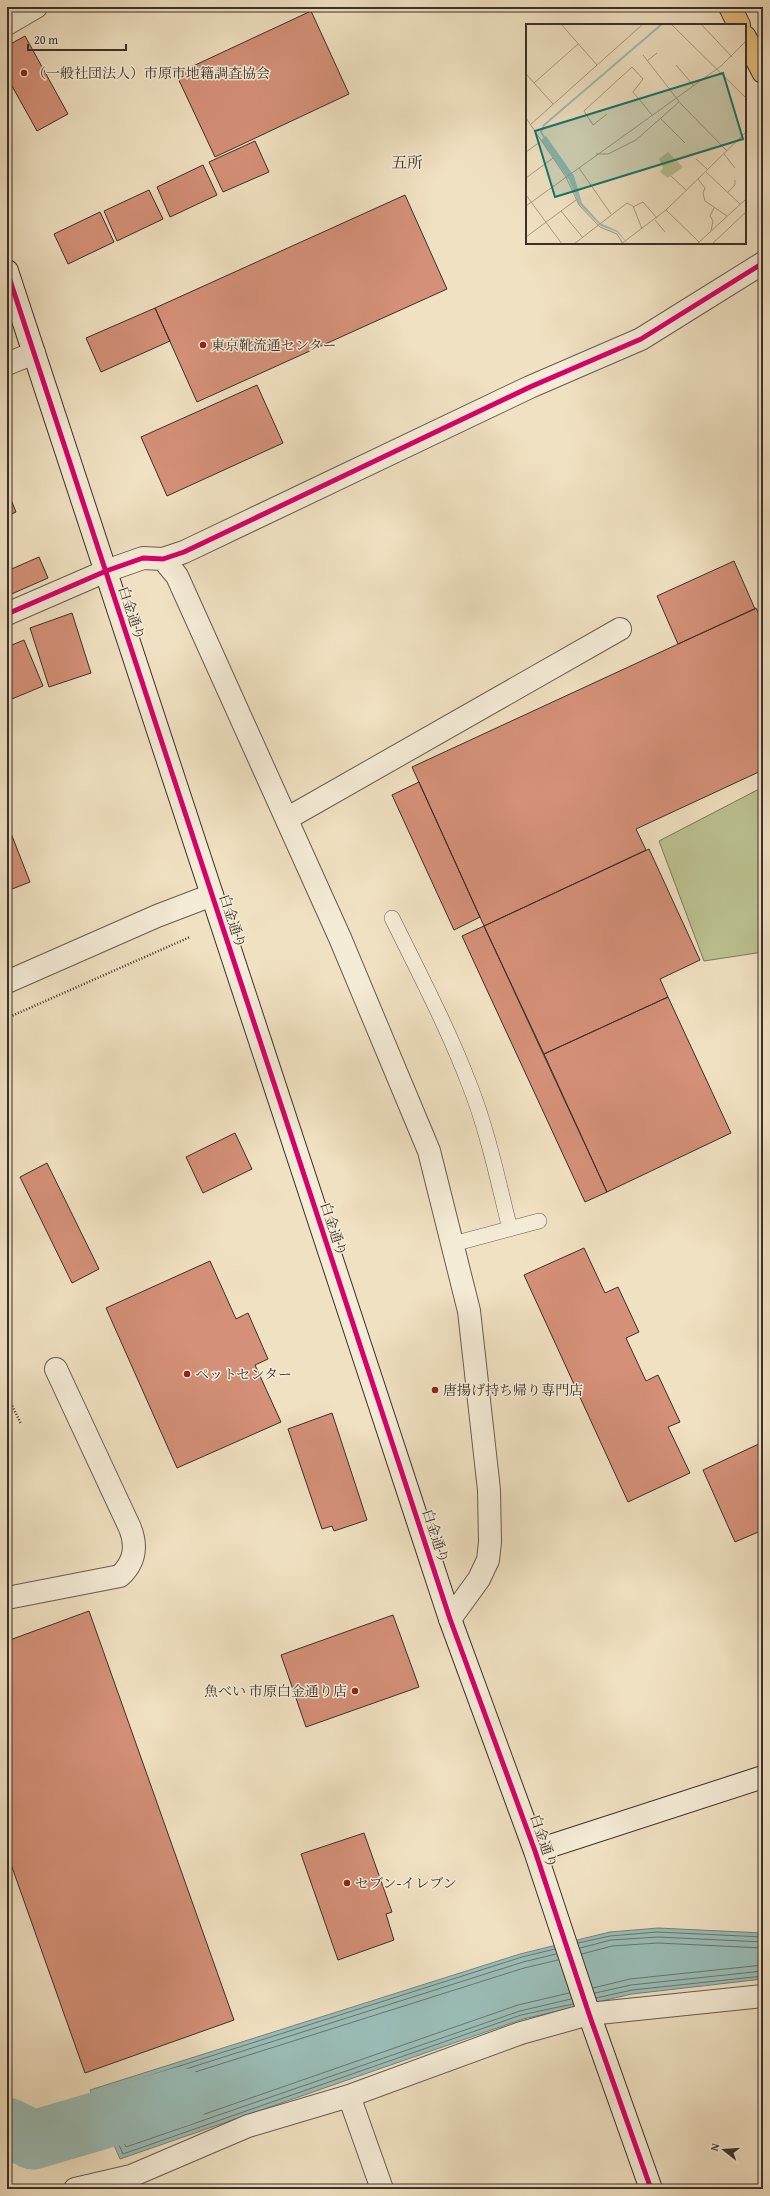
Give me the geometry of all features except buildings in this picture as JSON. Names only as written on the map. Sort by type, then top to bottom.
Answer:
[{"type":"main road","points":[[730,7],[738,24]]},
{"type":"main road","points":[[746,40],[761,63]]},
{"type":"street","points":[[7,24],[36,7]]},
{"type":"street","points":[[7,614],[106,571],[143,558],[163,559],[184,552],[530,388],[641,339],[763,263]]},
{"type":"street","name":"白金通り","points":[[7,271],[450,1619],[535,1851],[589,2014],[651,2189]]},
{"type":"street","points":[[7,364],[34,353]]},
{"type":"street","points":[[163,559],[177,576],[288,818],[429,1151],[469,1311],[489,1490],[490,1542],[488,1560],[479,1579],[450,1619]]},
{"type":"street","points":[[288,818],[620,629]]},
{"type":"street","points":[[7,982],[157,916],[212,895]]},
{"type":"street","points":[[7,1598],[120,1576],[127,1570],[135,1549],[135,1540],[130,1528],[56,1369]]},
{"type":"street","points":[[535,1851],[763,1777]]},
{"type":"street","points":[[75,2189],[133,2182],[248,2126],[349,2096],[521,2033],[589,2014],[763,1996]]},
{"type":"street","points":[[349,2096],[382,2189]]},
{"type":"lane","points":[[392,918],[452,1044],[470,1086],[485,1130],[510,1229]]},
{"type":"lane","points":[[453,1244],[539,1221]]},
{"type":"path","points":[[7,1018],[190,937]]},
{"type":"path","points":[[7,1395],[20,1424]]},
{"type":"green space","points":[[763,787],[763,952],[704,961],[659,841]]},
{"type":"water","points":[[658,1928],[763,1933],[763,1979],[632,1994],[523,2019],[120,2159],[90,2090],[520,1954],[610,1932]]},
{"type":"waterway","points":[[7,2127],[33,2140],[180,2097]]},
{"type":"cycle path","points":[[7,614],[106,571],[143,558],[163,559],[184,552],[530,387],[641,339],[763,263]]},
{"type":"cycle path","points":[[7,271],[450,1619],[535,1851],[589,2014],[651,2189]]},
{"type":"place","name":"（一般社団法人）市原市地籍調査協会","points":[[24,73]]},
{"type":"place","name":"東京靴流通センター","points":[[203,345]]},
{"type":"place","name":"ペットセンター","points":[[187,1374]]},
{"type":"place","name":"唐揚げ持ち帰り専門店","points":[[435,1390]]},
{"type":"place","name":"魚べい 市原白金通り店","points":[[355,1691]]},
{"type":"place","name":"セブン-イレブン","points":[[347,1883]]},
{"type":"district","name":"五所","points":[[407,162]]}]
